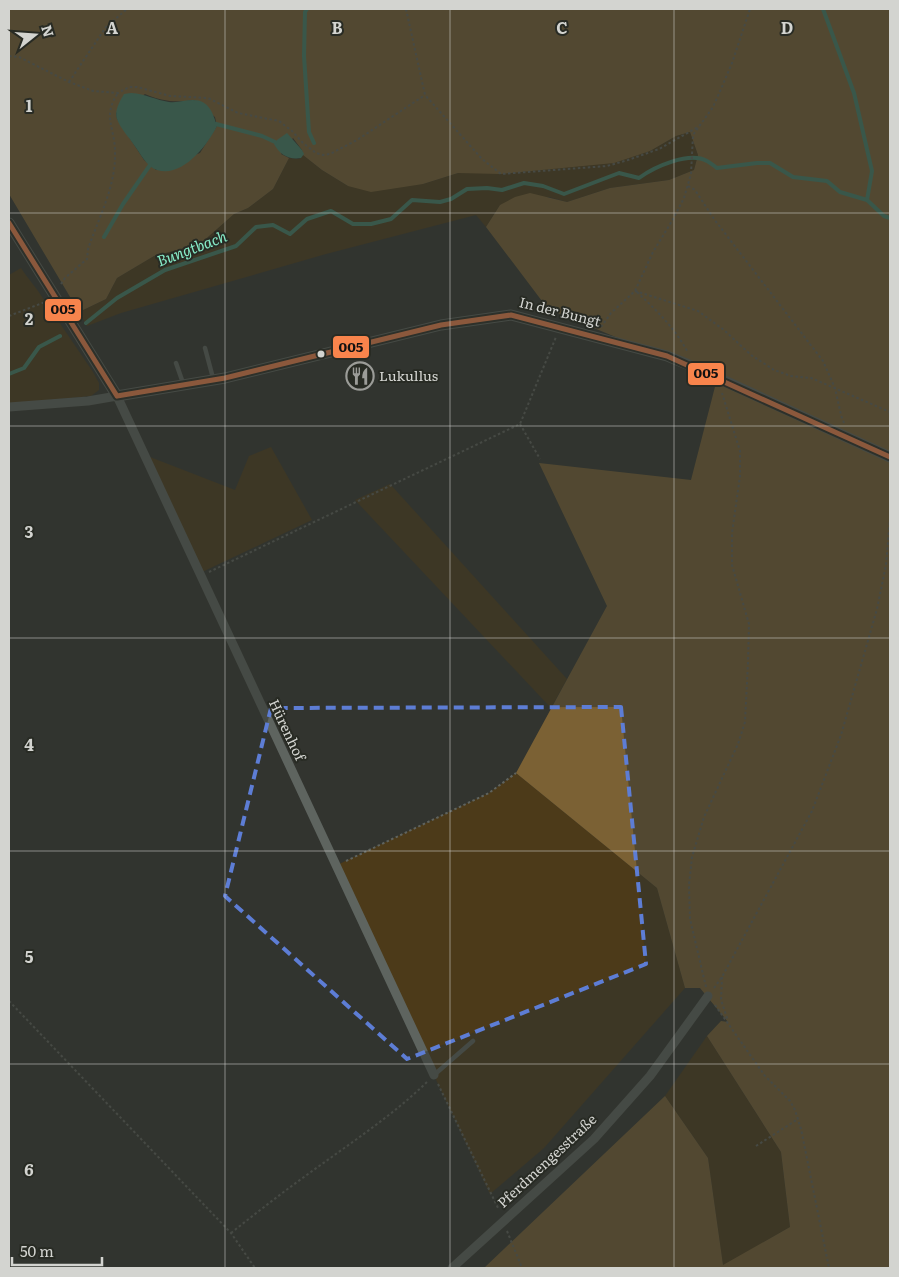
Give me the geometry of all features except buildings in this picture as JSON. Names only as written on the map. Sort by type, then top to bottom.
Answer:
[{"type":"street","points":[[9,223],[117,396],[9,407]]},
{"type":"street","name":"In der Bungt","points":[[117,396],[213,379],[441,325],[512,315],[667,356],[890,457]]},
{"type":"street","name":"Hürenhof","points":[[117,396],[434,1075]]},
{"type":"street","name":"Pferdmengesstraße","points":[[452,1268],[594,1139],[650,1076],[708,996]]},
{"type":"lane","points":[[205,348],[213,379]]},
{"type":"lane","points":[[176,363],[184,384]]},
{"type":"lane","points":[[434,1075],[473,1040]]},
{"type":"path","points":[[69,82],[106,27],[127,9]]},
{"type":"path","points":[[406,9],[425,95],[482,159],[501,174],[607,166],[659,149],[698,127]]},
{"type":"path","points":[[595,336],[611,313],[635,291],[653,252],[672,221],[688,186],[693,135],[713,107],[729,72],[750,9]]},
{"type":"path","points":[[9,56],[19,57],[69,82],[93,91],[118,92],[129,87],[137,87],[170,96],[208,98],[238,113],[279,121],[303,143],[316,153],[323,155],[330,154],[357,140],[425,95]]},
{"type":"path","points":[[9,316],[32,308],[54,297],[65,278],[87,259],[88,249],[111,188],[115,152],[110,104],[118,92]]},
{"type":"path","points":[[688,186],[695,190],[714,219],[823,361],[836,388],[841,415],[853,441]]},
{"type":"path","points":[[635,291],[659,312],[678,336],[694,367]]},
{"type":"path","points":[[635,291],[698,311],[724,330],[751,355],[774,370],[791,376],[811,378],[890,412]]},
{"type":"path","points":[[200,576],[520,424],[560,327]]},
{"type":"path","points":[[717,379],[740,451],[740,476],[732,533],[732,565],[749,624],[748,662],[744,722],[738,744],[704,817],[692,857],[688,885],[690,919],[708,996],[765,1076],[790,1101],[798,1119],[829,1268]]},
{"type":"path","points":[[520,424],[540,459]]},
{"type":"path","points":[[708,996],[722,977],[812,810],[842,732],[877,609],[886,565],[890,518]]},
{"type":"path","points":[[335,866],[489,793],[516,773]]},
{"type":"path","points":[[722,977],[721,1000],[729,1023]]},
{"type":"path","points":[[9,1001],[231,1232],[255,1268]]},
{"type":"path","points":[[231,1232],[367,1131],[408,1099],[434,1075],[504,1221],[522,1268]]},
{"type":"path","points":[[756,1146],[798,1119]]},
{"type":"highlighted area","points":[[621,707],[646,964],[407,1059],[225,896],[271,708]]},
{"type":"shaded area","points":[[9,9],[890,9],[890,1268],[484,1268],[665,1096],[708,1158],[723,1265],[790,1227],[781,1152],[707,1036],[721,1021],[728,1022],[700,988],[685,988],[657,888],[516,773],[607,606],[539,463],[691,480],[717,379],[548,309],[486,227],[500,205],[515,197],[530,193],[567,202],[610,188],[669,180],[694,170],[698,155],[690,132],[676,136],[650,151],[614,163],[501,174],[458,173],[423,184],[371,192],[348,186],[322,170],[303,155],[302,150],[293,138],[281,154],[289,158],[273,189],[248,208],[234,214],[200,244],[154,256],[117,278],[106,299],[79,312],[9,194]],"holes":[[[145,94],[163,100],[194,100],[215,117],[217,126],[200,153],[156,170],[144,160],[117,119],[116,113]]]},
{"type":"shaded area","points":[[131,93],[169,102],[193,100],[203,102],[210,108],[217,126],[200,151],[184,165],[166,171],[157,170],[144,159],[117,119],[117,109],[124,94]]},
{"type":"shaded area","points":[[690,132],[698,155],[694,170],[669,180],[610,188],[567,202],[549,197],[500,205],[486,227],[476,215],[326,254],[121,313],[87,326],[79,312],[106,299],[117,278],[154,256],[200,244],[234,214],[248,208],[273,189],[289,158],[299,159],[303,155],[322,170],[348,186],[423,184],[458,173],[474,173],[650,151],[676,136]]},
{"type":"shaded area","points":[[287,133],[302,150],[304,154],[301,158],[285,156],[274,144]]},
{"type":"shaded area","points":[[21,268],[93,372],[99,383],[99,390],[91,396],[9,404],[9,275]]},
{"type":"shaded area","points":[[271,447],[312,520],[200,573],[150,457],[235,490],[249,456]]},
{"type":"shaded area","points":[[390,484],[567,679],[551,708],[355,500]]},
{"type":"shaded area","points":[[516,773],[657,888],[685,988],[544,1148],[490,1194],[335,866],[489,793]]},
{"type":"shaded area","points":[[707,1036],[781,1152],[790,1227],[723,1266],[708,1158],[665,1096]]},
{"type":"waterway","points":[[307,9],[305,12],[304,56],[309,132],[314,143]]},
{"type":"waterway","points":[[823,9],[854,93],[872,171],[867,200]]},
{"type":"waterway","points":[[216,124],[262,136],[275,142]]},
{"type":"waterway","name":"Bungtbach","points":[[86,323],[117,298],[165,270],[236,246],[256,227],[273,225],[290,234],[307,219],[331,211],[353,224],[371,224],[391,219],[412,200],[440,202],[451,199],[467,189],[487,188],[502,190],[524,183],[543,186],[564,194],[619,173],[639,178],[662,165],[682,159],[700,158],[717,168],[770,163],[793,177],[827,181],[840,192],[867,200],[884,216],[890,218]]},
{"type":"waterway","points":[[104,237],[123,204],[150,165]]},
{"type":"waterway","name":"Bungtbach","points":[[9,374],[24,368],[39,347],[60,336]]},
{"type":"transit line","name":"005","points":[[9,223],[117,396]]},
{"type":"transit line","name":"005","points":[[117,396],[225,378],[441,325],[511,315],[667,356],[890,457]]},
{"type":"place","name":"Lukullus","points":[[360,376]]}]
